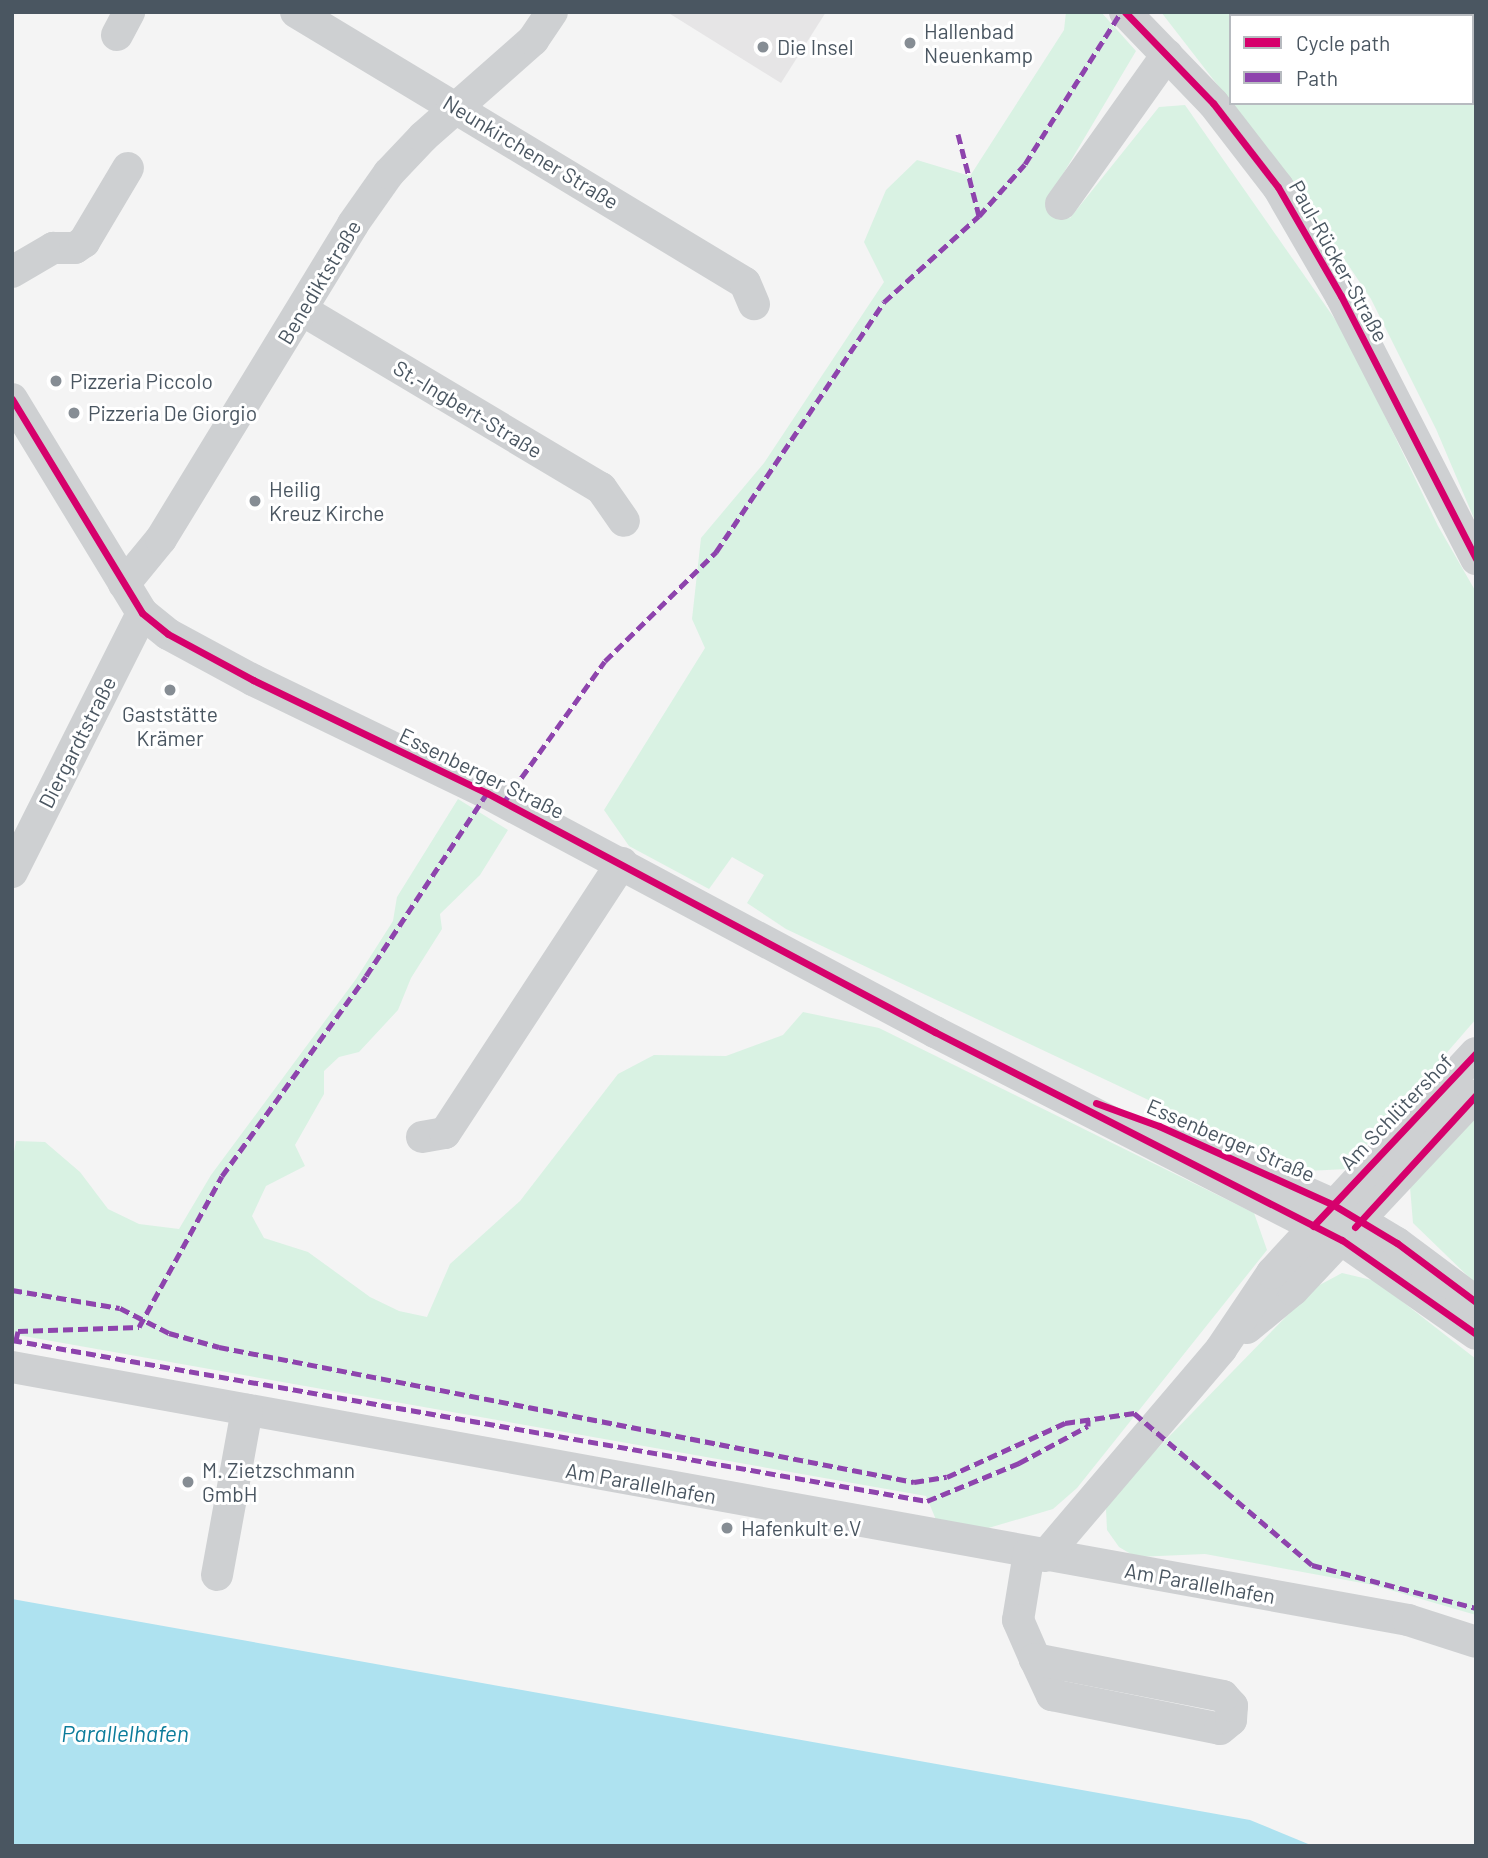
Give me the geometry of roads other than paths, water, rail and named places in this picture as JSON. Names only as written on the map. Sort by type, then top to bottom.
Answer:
[{"type":"street","name":"Neunkirchener Straße","points":[[296,12],[460,108],[745,283],[754,304]]},
{"type":"street","name":"Benediktstraße","points":[[124,584],[161,539],[389,173],[423,137],[460,108],[533,40],[552,12]]},
{"type":"street","name":"Paul-Rücker-Straße","points":[[1125,12],[1213,103],[1279,187],[1341,296],[1476,559]]},
{"type":"street","points":[[1061,204],[1167,55]]},
{"type":"street","points":[[12,272],[53,248],[75,248],[84,242],[128,168]]},
{"type":"street","name":"St.-Ingbert-Straße","points":[[302,310],[601,488],[624,521]]},
{"type":"street","name":"Essenberger Straße","points":[[17,419],[142,613],[168,634],[253,680],[487,793],[1030,1080],[1323,1215],[1476,1302]]},
{"type":"street","name":"Diergardtstraße","points":[[12,872],[142,613]]},
{"type":"street","points":[[422,1137],[445,1133],[622,863]]},
{"type":"street","name":"Am Schlütershof","points":[[1037,1554],[1221,1349],[1272,1273],[1476,1053]]},
{"type":"street","name":"Am Schlütershof","points":[[1221,1349],[1293,1290],[1476,1095]]},
{"type":"street","name":"Essenberger Straße","points":[[1352,1230],[1476,1334]]},
{"type":"street","name":"Am Parallelhafen","points":[[12,1367],[1408,1620],[1476,1642]]},
{"type":"street","points":[[217,1576],[247,1410]]},
{"type":"street","points":[[1035,1659],[1223,1696],[1232,1706],[1231,1720],[1220,1729],[1052,1695],[1035,1659],[1018,1620],[1037,1554]]},
{"type":"water","name":"Parallelhafen","points":[[12,1599],[1250,1820],[1313,1846],[12,1846]]},
{"type":"place","name":"Hallenbad Neuenkamp","points":[[910,43]]},
{"type":"place","name":"Die Insel","points":[[763,47]]},
{"type":"place","name":"Pizzeria Piccolo","points":[[56,381]]},
{"type":"place","name":"Pizzeria De Giorgio","points":[[74,413]]},
{"type":"place","name":"Heilig Kreuz Kirche","points":[[255,501]]},
{"type":"place","name":"Gaststätte Krämer","points":[[170,690]]},
{"type":"place","name":"M. Zietzschmann GmbH","points":[[188,1482]]},
{"type":"place","name":"Hafenkult e.V","points":[[727,1528]]}]
